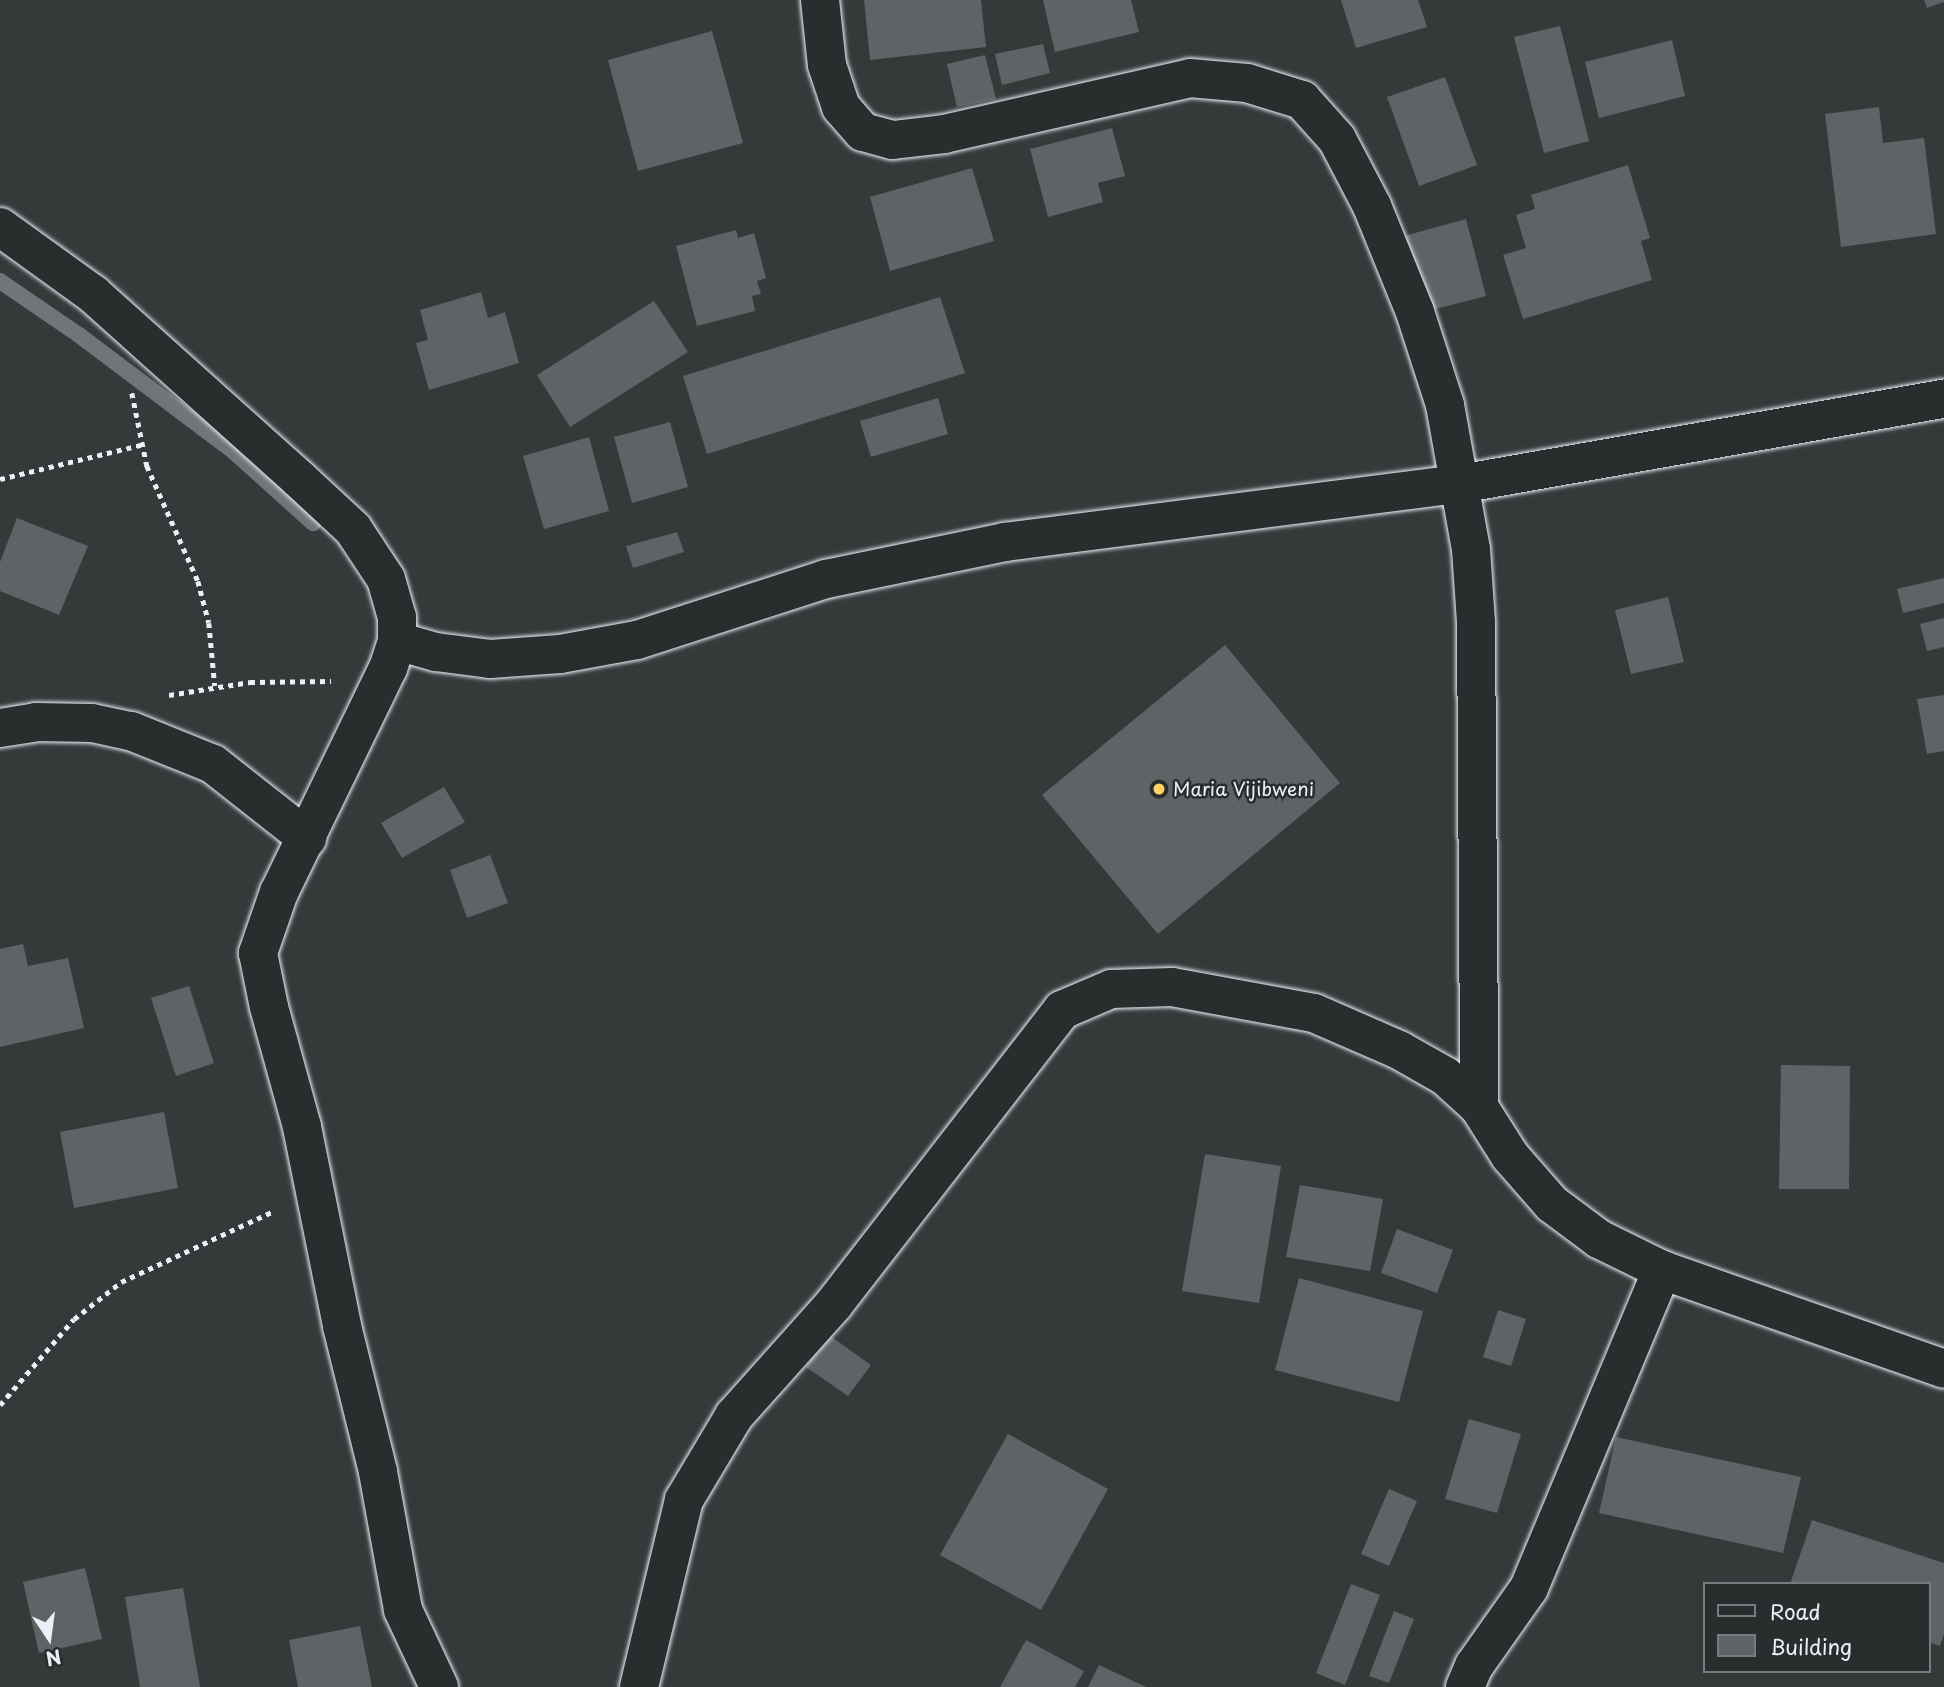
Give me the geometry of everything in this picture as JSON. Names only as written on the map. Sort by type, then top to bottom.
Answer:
[{"type":"street","points":[[820,0],[827,65],[841,107],[863,132],[893,140],[944,134],[1190,78],[1247,83],[1302,100],[1337,139],[1372,206],[1415,312],[1446,405],[1471,549],[1476,622],[1479,1107]]},
{"type":"street","points":[[0,227],[93,294],[353,529],[386,579],[397,617],[397,641],[380,687],[279,892],[258,953],[269,1007],[302,1127],[342,1326],[378,1472],[403,1610],[439,1687]]},
{"type":"street","points":[[397,641],[436,653],[490,659],[560,654],[636,640],[826,579],[1005,542],[1460,484],[1944,399]]},
{"type":"street","points":[[0,728],[36,722],[92,723],[131,731],[213,764],[307,838]]},
{"type":"street","points":[[639,1687],[684,1500],[734,1416],[834,1304],[1062,1010],[1088,997],[1131,986],[1172,987],[1314,1013],[1399,1050],[1434,1069],[1479,1107],[1510,1156],[1552,1204],[1599,1239],[1662,1270],[1944,1369]]},
{"type":"street","points":[[1465,1687],[1474,1665],[1529,1588],[1662,1270]]},
{"type":"path","points":[[128,326],[128,372],[141,445],[147,466],[198,581],[209,623],[215,685]]},
{"type":"path","points":[[0,479],[141,445]]},
{"type":"path","points":[[166,695],[215,685],[320,680],[380,687]]},
{"type":"path","points":[[0,1405],[74,1319],[121,1282],[181,1252],[315,1194]]},
{"type":"building","points":[[864,0],[981,0],[986,47],[870,60]]},
{"type":"building","points":[[1043,0],[1131,0],[1139,32],[1055,52]]},
{"type":"building","points":[[1341,0],[1418,0],[1427,27],[1356,48]]},
{"type":"building","points":[[1924,0],[1944,0],[1944,2],[1927,8]]},
{"type":"building","points":[[1560,26],[1589,141],[1544,153],[1514,37]]},
{"type":"building","points":[[712,31],[743,143],[638,171],[608,60]]},
{"type":"building","points":[[1672,40],[1685,96],[1599,118],[1585,62]]},
{"type":"building","points":[[1043,44],[1050,73],[1002,85],[995,54]]},
{"type":"building","points":[[985,55],[996,99],[957,107],[947,64]]},
{"type":"building","points":[[1445,77],[1477,165],[1419,186],[1387,97]]},
{"type":"building","points":[[1879,107],[1883,143],[1924,138],[1936,234],[1841,247],[1825,114]]},
{"type":"building","points":[[1112,128],[1125,176],[1098,183],[1103,202],[1048,217],[1030,149]]},
{"type":"building","points":[[1628,165],[1650,238],[1641,241],[1652,280],[1523,319],[1503,255],[1526,248],[1516,215],[1535,209],[1531,195]]},
{"type":"building","points":[[972,168],[994,241],[890,271],[870,197]]},
{"type":"building","points":[[1466,219],[1486,296],[1424,312],[1404,236]]},
{"type":"building","points":[[736,230],[738,238],[754,233],[766,278],[757,281],[761,294],[752,296],[755,311],[697,326],[676,246]]},
{"type":"building","points":[[481,292],[488,318],[505,312],[519,363],[429,390],[416,343],[428,340],[420,310]]},
{"type":"building","points":[[940,297],[965,373],[707,454],[683,376]]},
{"type":"building","points":[[654,301],[688,352],[570,427],[537,375]]},
{"type":"building","points":[[938,398],[948,434],[871,457],[860,421]]},
{"type":"building","points":[[670,422],[688,487],[632,503],[614,437]]},
{"type":"building","points":[[589,437],[609,511],[544,529],[523,456]]},
{"type":"building","points":[[17,518],[88,546],[59,615],[0,591],[0,562]]},
{"type":"building","points":[[677,532],[684,552],[633,568],[626,546]]},
{"type":"building","points":[[1944,578],[1944,603],[1903,613],[1897,589]]},
{"type":"building","points":[[1668,597],[1684,662],[1631,674],[1615,610]]},
{"type":"building","points":[[1944,618],[1944,647],[1927,651],[1920,624]]},
{"type":"building","points":[[1225,645],[1340,783],[1158,934],[1042,795]]},
{"type":"building","points":[[1944,695],[1944,751],[1927,754],[1917,699]]},
{"type":"building","points":[[444,787],[465,822],[402,858],[381,823]]},
{"type":"building","points":[[490,855],[508,903],[467,918],[450,870]]},
{"type":"building","points":[[23,944],[28,966],[68,958],[84,1028],[0,1047],[0,949]]},
{"type":"building","points":[[189,986],[214,1063],[176,1076],[151,998]]},
{"type":"building","points":[[1781,1065],[1850,1066],[1849,1189],[1779,1189]]},
{"type":"building","points":[[164,1112],[178,1188],[74,1208],[60,1132]]},
{"type":"building","points":[[1205,1154],[1281,1166],[1259,1303],[1182,1291]]},
{"type":"building","points":[[1300,1185],[1383,1199],[1370,1271],[1286,1257]]},
{"type":"building","points":[[1397,1229],[1453,1250],[1437,1293],[1381,1273]]},
{"type":"building","points":[[1299,1278],[1423,1311],[1399,1402],[1275,1370]]},
{"type":"building","points":[[1498,1310],[1526,1319],[1511,1366],[1483,1357]]},
{"type":"building","points":[[829,1335],[871,1365],[848,1396],[806,1367]]},
{"type":"building","points":[[1469,1419],[1521,1434],[1497,1513],[1445,1499]]},
{"type":"building","points":[[1008,1434],[1108,1489],[1041,1610],[940,1555]]},
{"type":"building","points":[[1616,1437],[1801,1477],[1783,1553],[1599,1513]]},
{"type":"building","points":[[1389,1489],[1417,1501],[1389,1566],[1361,1554]]},
{"type":"building","points":[[1812,1520],[1944,1563],[1944,1634],[1940,1646],[1930,1643],[1930,1582],[1791,1582]]},
{"type":"building","points":[[85,1568],[102,1639],[39,1653],[23,1582]]},
{"type":"building","points":[[1351,1584],[1380,1595],[1345,1685],[1316,1673]]},
{"type":"building","points":[[183,1588],[200,1687],[140,1687],[125,1597]]},
{"type":"building","points":[[1394,1611],[1414,1619],[1389,1683],[1369,1676]]},
{"type":"building","points":[[360,1626],[372,1687],[298,1687],[289,1640]]},
{"type":"building","points":[[1026,1640],[1084,1671],[1075,1687],[1000,1687]]},
{"type":"building","points":[[1099,1665],[1146,1687],[1088,1687]]},
{"type":"waterway","points":[[0,281],[79,335],[233,451],[313,523]]},
{"type":"place","name":"Maria Vijibweni","points":[[1159,789]]}]
